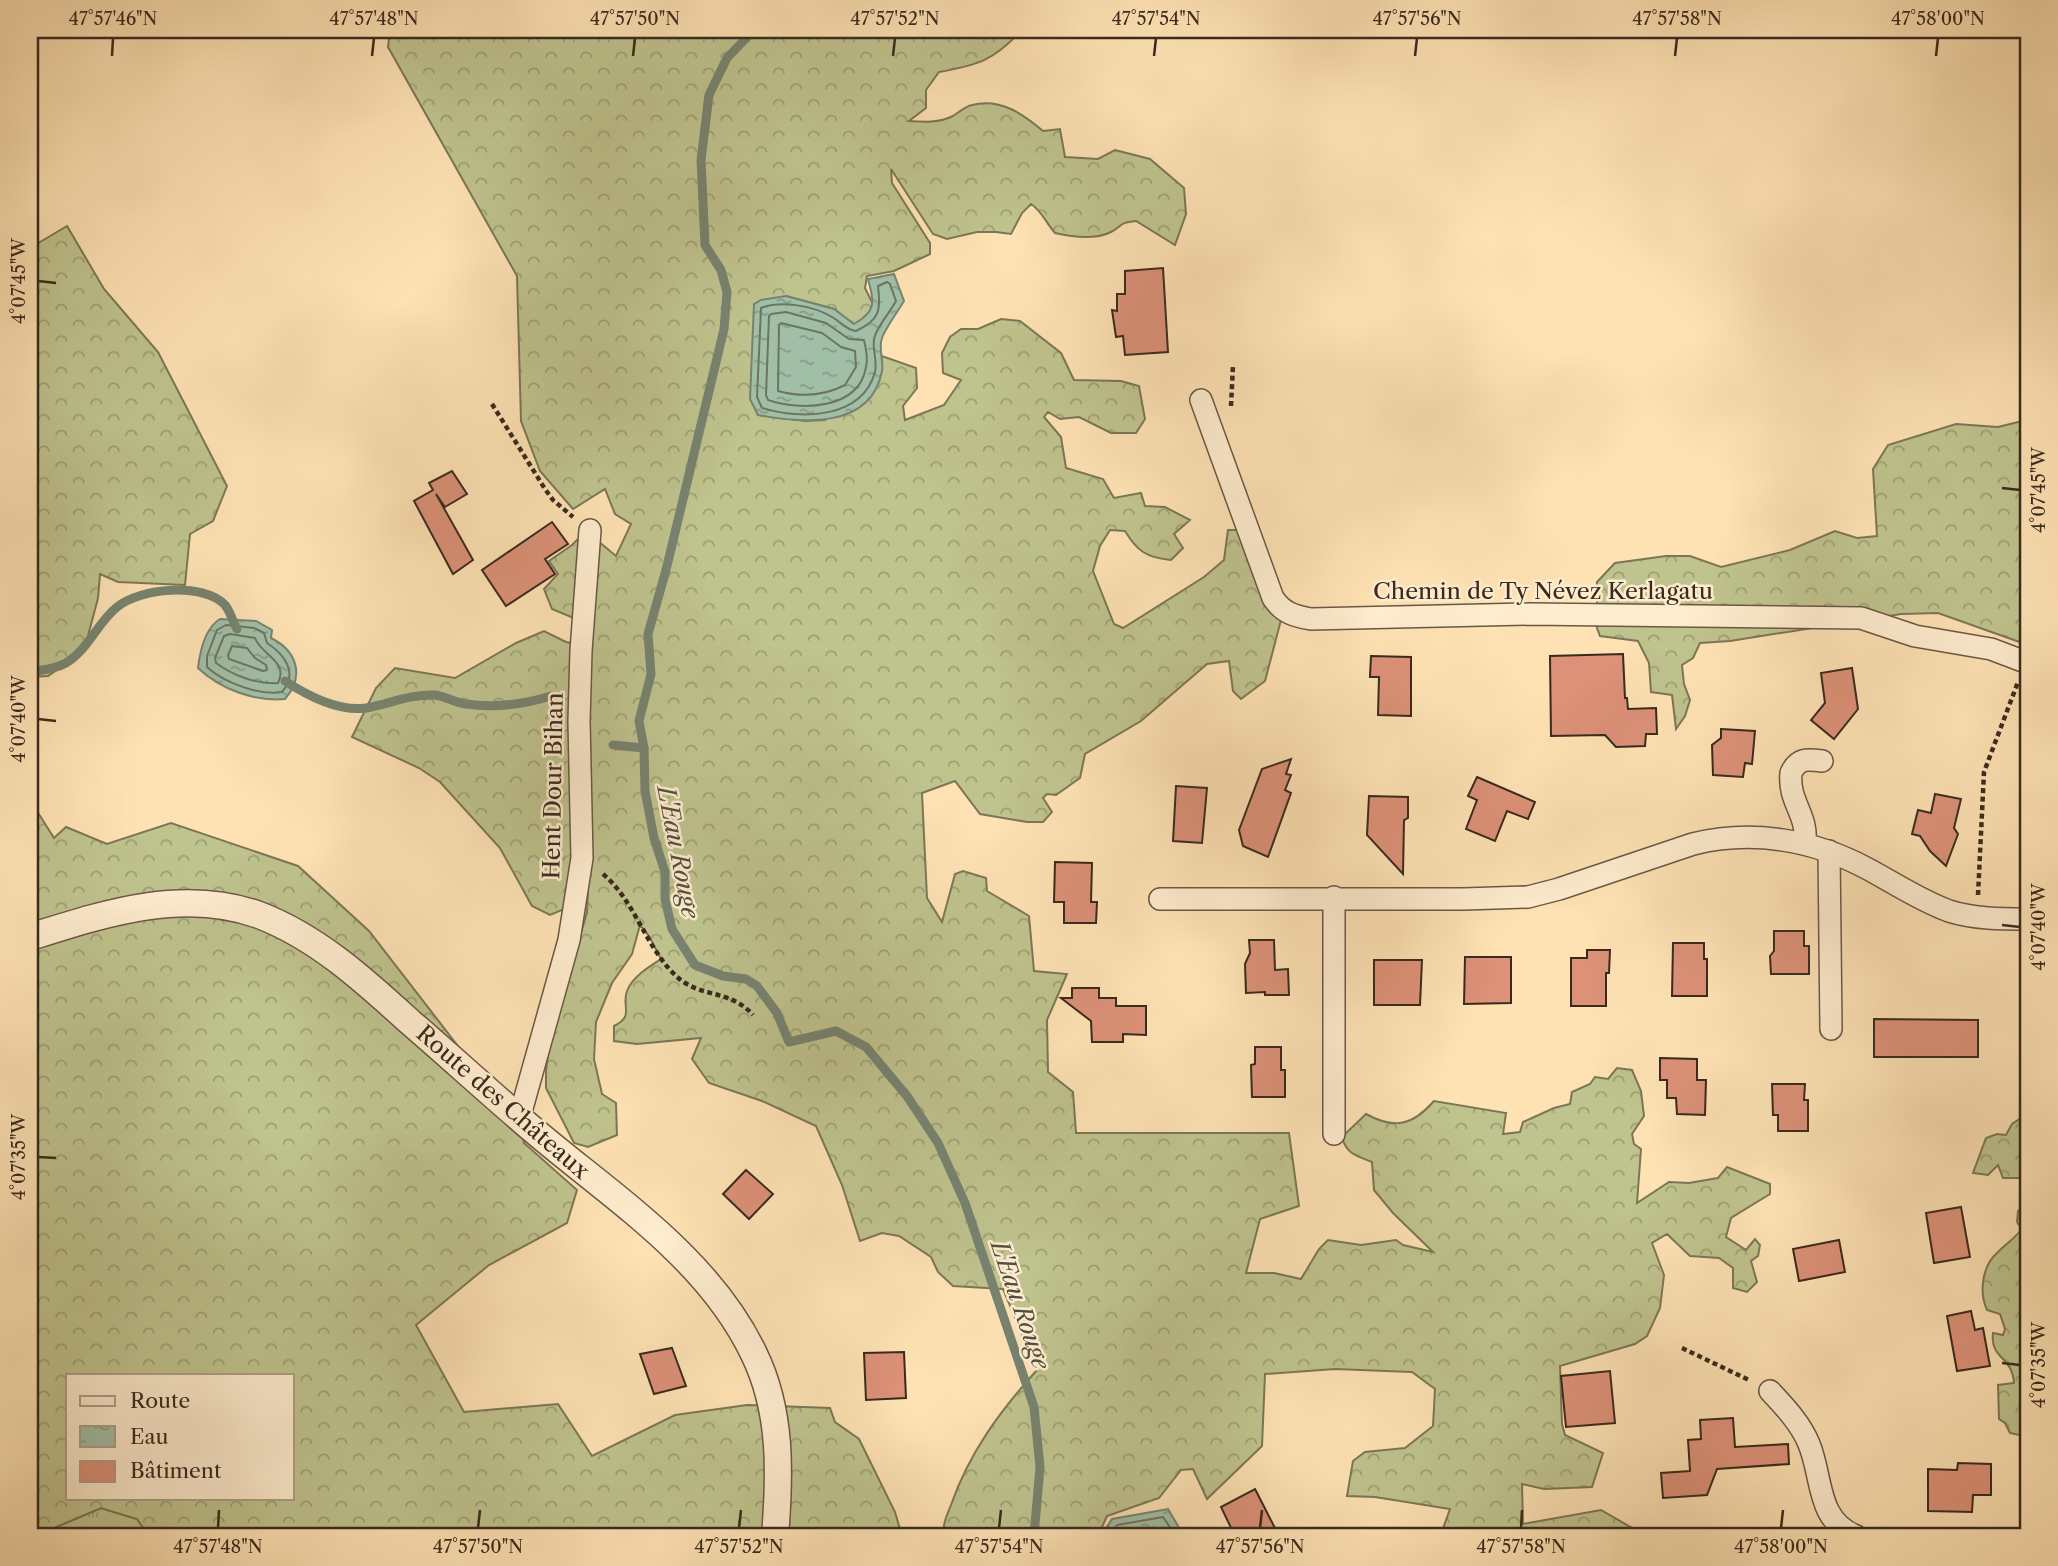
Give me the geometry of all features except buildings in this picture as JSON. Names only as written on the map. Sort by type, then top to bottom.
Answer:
[{"type":"street","name":"Chemin de Ty Névez Kerlagatu","points":[[1201,400],[1272,598],[1286,613],[1295,617],[1311,619],[1530,614],[1861,618],[1915,636],[1992,649],[2027,662]]},
{"type":"street","name":"Hent Dour Bihan","points":[[519,1119],[569,940],[582,858],[579,721],[590,530]]},
{"type":"street","points":[[1805,843],[1805,825],[1792,796],[1791,773],[1801,760],[1822,761]]},
{"type":"street","points":[[1160,899],[1528,897],[1715,838],[1759,837],[1805,843],[1829,851],[1948,911],[1978,917],[2028,919]]},
{"type":"street","points":[[1829,851],[1830,1029]]},
{"type":"street","points":[[1334,897],[1334,1134]]},
{"type":"street","name":"Route des Châteaux","points":[[30,937],[90,918],[134,908],[177,903],[223,906],[259,915],[320,947],[365,981],[519,1119],[679,1252],[720,1300],[746,1339],[765,1380],[776,1421],[778,1468],[775,1536]]},
{"type":"street","points":[[1770,1391],[1788,1411],[1809,1442],[1825,1507],[1843,1530],[1856,1536]]},
{"type":"path","points":[[492,404],[553,500],[590,530]]},
{"type":"path","points":[[1978,917],[1984,772],[2027,662]]},
{"type":"path","points":[[582,858],[616,887],[649,941],[674,975],[702,992],[738,1001],[753,1016]]},
{"type":"path","points":[[1682,1348],[1770,1391]]},
{"type":"green space","points":[[390,30],[1022,30],[985,60],[939,72],[926,90],[926,108],[909,121],[942,120],[972,105],[983,103],[1002,106],[1019,113],[1043,131],[1060,129],[1065,157],[1098,159],[1115,150],[1150,159],[1184,188],[1186,214],[1175,245],[1136,221],[1098,236],[1076,237],[1055,233],[1031,204],[1022,213],[1011,234],[977,232],[947,239],[933,234],[891,169],[892,183],[930,243],[930,254],[894,271],[867,276],[865,288],[873,304],[868,316],[854,326],[834,309],[786,296],[758,415],[805,421],[825,420],[880,371],[882,356],[916,368],[917,388],[903,406],[905,420],[944,405],[961,380],[943,373],[942,353],[950,337],[961,329],[978,329],[1001,319],[1020,321],[1061,353],[1074,380],[1121,381],[1139,386],[1145,419],[1136,433],[1111,433],[1079,417],[1060,419],[1048,412],[1044,417],[1061,437],[1066,468],[1103,479],[1114,498],[1141,493],[1145,506],[1165,507],[1190,520],[1174,534],[1183,548],[1171,560],[1144,552],[1125,531],[1110,530],[1100,546],[1093,571],[1114,624],[1123,628],[1204,577],[1224,560],[1228,530],[1237,530],[1263,598],[1281,620],[1265,681],[1241,699],[1233,691],[1229,661],[1207,664],[1141,721],[1085,754],[1080,778],[1056,795],[1047,794],[1043,798],[1052,812],[1043,822],[980,814],[955,781],[922,793],[927,898],[942,922],[955,874],[963,871],[986,878],[987,891],[1029,916],[1034,971],[1067,974],[1047,1020],[1048,1072],[1073,1092],[1076,1133],[1289,1133],[1299,1206],[1260,1219],[1246,1273],[1274,1273],[1301,1279],[1319,1249],[1328,1240],[1361,1245],[1396,1240],[1403,1245],[1433,1252],[1374,1190],[1372,1162],[1353,1154],[1344,1143],[1342,1137],[1366,1114],[1386,1122],[1403,1122],[1419,1115],[1434,1101],[1506,1113],[1503,1134],[1520,1132],[1523,1122],[1570,1104],[1572,1092],[1590,1084],[1595,1077],[1608,1079],[1617,1068],[1632,1070],[1641,1091],[1644,1116],[1632,1134],[1634,1144],[1641,1149],[1637,1203],[1669,1182],[1689,1183],[1718,1178],[1727,1167],[1770,1184],[1770,1194],[1731,1218],[1726,1237],[1746,1250],[1755,1239],[1760,1245],[1758,1256],[1751,1261],[1757,1282],[1747,1292],[1733,1288],[1733,1268],[1719,1258],[1690,1256],[1667,1234],[1652,1243],[1664,1275],[1660,1308],[1647,1336],[1635,1344],[1560,1366],[1562,1424],[1565,1435],[1603,1453],[1592,1487],[1544,1489],[1522,1484],[1523,1524],[1601,1510],[1646,1536],[1409,1536],[1441,1534],[1450,1509],[1375,1497],[1347,1496],[1353,1461],[1365,1452],[1405,1448],[1433,1426],[1435,1389],[1412,1372],[1335,1369],[1265,1374],[1262,1446],[1207,1499],[1193,1469],[1181,1470],[1159,1498],[1107,1516],[1098,1536],[944,1536],[946,1516],[976,1450],[1010,1401],[1037,1370],[1003,1289],[953,1286],[938,1272],[931,1257],[899,1236],[882,1233],[860,1241],[842,1185],[816,1126],[762,1101],[709,1083],[692,1059],[701,1038],[637,1044],[614,1041],[614,1026],[626,1014],[629,986],[642,972],[661,959],[640,925],[632,954],[612,983],[596,1022],[594,1059],[602,1094],[616,1103],[617,1135],[588,1147],[574,1143],[546,1088],[546,1071],[549,1046],[587,912],[588,889],[569,907],[550,915],[532,906],[500,848],[440,782],[419,768],[352,737],[376,688],[395,668],[455,678],[516,643],[544,631],[575,644],[581,621],[552,609],[544,589],[558,574],[549,561],[586,531],[616,556],[631,524],[615,514],[605,489],[573,509],[540,471],[521,421],[517,276],[388,47]]},
{"type":"green space","points":[[67,226],[104,289],[158,352],[227,486],[213,521],[190,534],[185,585],[118,582],[100,574],[98,598],[84,651],[48,676],[30,677],[30,248]]},
{"type":"green space","points":[[2026,420],[2028,645],[1938,613],[1901,614],[1730,641],[1700,643],[1693,658],[1682,665],[1684,684],[1690,700],[1685,716],[1676,729],[1672,695],[1651,692],[1649,663],[1638,641],[1600,636],[1597,628],[1597,582],[1615,563],[1666,556],[1690,556],[1721,567],[1790,550],[1835,531],[1857,538],[1877,536],[1873,469],[1888,445],[1956,424],[1998,427]]},
{"type":"green space","points":[[30,800],[54,838],[66,827],[107,844],[171,823],[298,866],[369,931],[461,1050],[519,1119],[524,1143],[577,1190],[567,1223],[489,1265],[416,1325],[464,1412],[558,1404],[592,1456],[675,1415],[747,1405],[830,1408],[835,1422],[859,1439],[895,1512],[902,1536],[149,1536],[137,1519],[101,1508],[30,1536]]},
{"type":"green space","points":[[2021,1118],[2028,1122],[2028,1193],[2022,1178],[2003,1178],[1998,1165],[1988,1175],[1973,1173],[1986,1138],[1997,1134],[2006,1135],[2012,1124]]},
{"type":"green space","points":[[2028,1203],[2028,1437],[2010,1433],[2005,1423],[1999,1419],[1998,1385],[2014,1383],[2009,1367],[1993,1342],[1993,1333],[2003,1335],[2005,1329],[2000,1314],[1987,1310],[1983,1296],[1983,1280],[1992,1258],[2022,1229],[2017,1222],[2018,1211]]},
{"type":"green space","points":[[101,1508],[137,1519],[149,1536],[35,1536]]},
{"type":"water","points":[[894,274],[904,301],[882,338],[882,371],[875,390],[864,404],[849,413],[813,420],[758,415],[750,399],[754,304],[761,300],[786,296],[834,309],[854,324],[867,315],[872,305],[868,279]]},
{"type":"water","points":[[220,619],[256,621],[272,630],[271,638],[287,650],[295,665],[295,682],[285,699],[262,698],[238,692],[217,682],[198,668],[207,634]]},
{"type":"water","points":[[1168,1509],[1184,1536],[1101,1536],[1112,1519]]},
{"type":"waterway","name":"L'Eau Rouge","points":[[754,30],[727,58],[709,95],[701,160],[705,245],[721,270],[727,292],[724,329],[648,634],[651,674],[639,721],[644,748],[645,791],[654,838],[665,872],[665,899],[672,929],[695,965],[723,976],[746,979],[757,986],[777,1013],[789,1042],[836,1031],[866,1047],[907,1096],[938,1143],[965,1203],[1034,1407],[1040,1467],[1034,1536]]},
{"type":"waterway","points":[[30,672],[66,663],[81,651],[117,607],[140,595],[171,590],[202,593],[227,607],[237,629]]},
{"type":"waterway","points":[[285,681],[324,702],[355,709],[426,695],[487,706],[520,703],[551,696],[560,703],[554,728]]},
{"type":"waterway","points":[[613,745],[644,748]]}]
